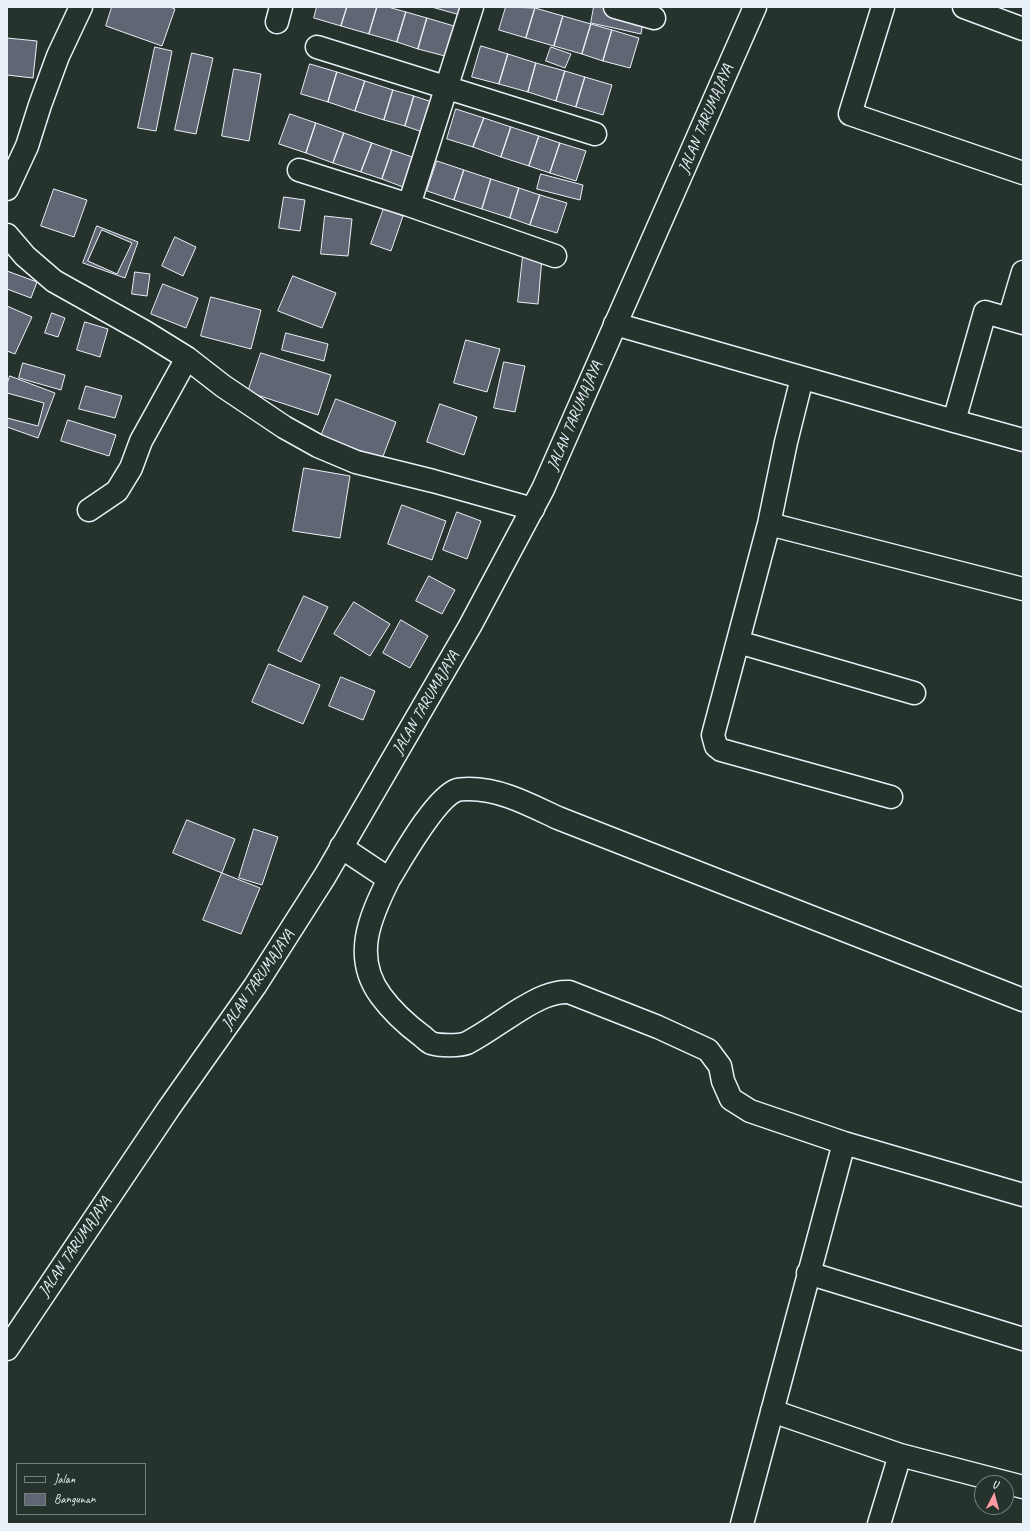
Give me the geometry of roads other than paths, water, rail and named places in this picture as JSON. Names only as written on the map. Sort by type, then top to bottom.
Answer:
[{"type":"street","points":[[7,190],[27,146],[58,56],[81,7]]},
{"type":"street","points":[[409,205],[472,7]]},
{"type":"street","points":[[615,7],[654,18]]},
{"type":"street","name":"JALAN TARUMAJAYA","points":[[7,1349],[169,1108],[255,986],[325,876],[462,640],[543,489],[755,7]]},
{"type":"street","points":[[883,7],[850,114],[1023,173]]},
{"type":"street","points":[[964,7],[1023,28]]},
{"type":"street","points":[[317,47],[595,134]]},
{"type":"street","points":[[299,170],[409,205],[556,256]]},
{"type":"street","points":[[7,235],[25,256],[54,281],[146,332],[187,358],[222,386],[284,427],[318,446],[356,462],[433,481],[533,509]]},
{"type":"street","points":[[954,421],[985,312],[1016,321],[1023,272]]},
{"type":"street","points":[[615,324],[1023,440]]},
{"type":"street","points":[[89,510],[117,491],[131,468],[141,441],[187,358]]},
{"type":"street","points":[[802,378],[786,442],[769,524],[713,735],[716,746],[721,750],[891,797]]},
{"type":"street","points":[[769,524],[1023,589]]},
{"type":"street","points":[[738,642],[914,693]]},
{"type":"street","points":[[1023,1000],[580,826],[510,797],[482,789],[458,789],[448,795],[431,814],[389,879],[375,907],[365,951],[367,968],[376,989],[390,1008],[431,1043],[451,1045],[466,1044],[530,1004],[559,992],[569,992],[658,1027],[708,1050],[720,1066],[723,1081],[731,1099],[750,1111],[844,1143],[1023,1195]]},
{"type":"street","points":[[341,847],[389,879]]},
{"type":"street","points":[[742,1524],[844,1143]]},
{"type":"street","points":[[808,1273],[1023,1340]]},
{"type":"street","points":[[772,1411],[900,1455],[1023,1487]]},
{"type":"street","points":[[879,1524],[900,1455]]}]
